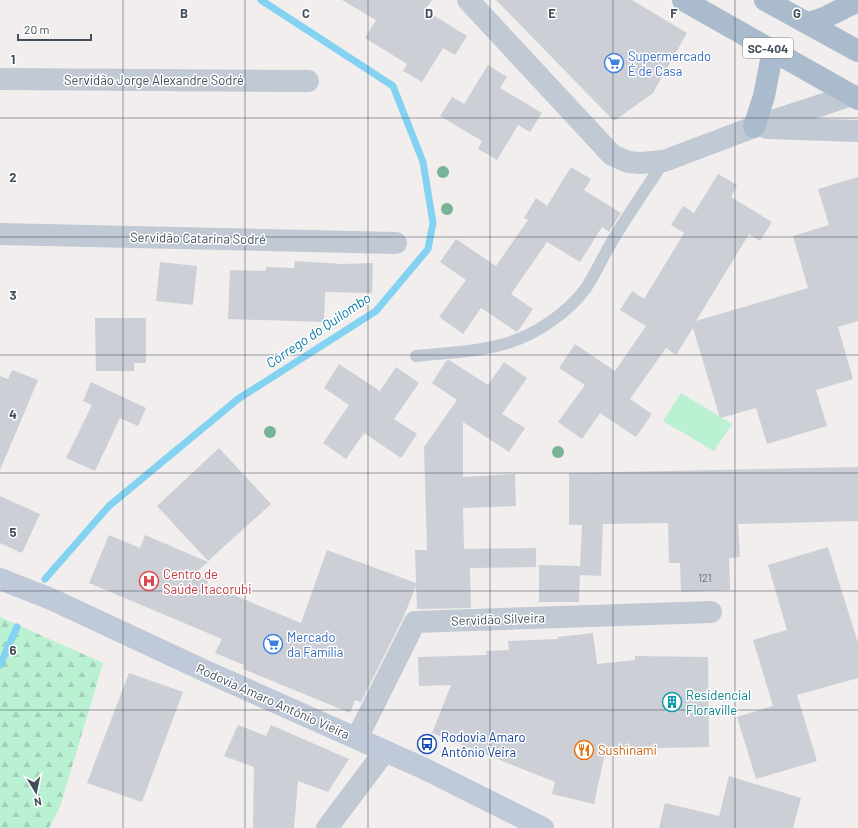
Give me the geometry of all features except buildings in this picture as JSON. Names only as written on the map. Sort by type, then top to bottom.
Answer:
[{"type":"main road","name":"SC-404","points":[[683,0],[856,94]]},
{"type":"main road","points":[[765,0],[809,23],[858,52]]},
{"type":"main road","points":[[809,23],[824,18],[858,1]]},
{"type":"main road","points":[[754,127],[764,96],[773,50]]},
{"type":"main road","name":"Rodovia Amaro Antônio Vieira","points":[[0,579],[51,600],[196,667],[357,738],[543,828]]},
{"type":"street","points":[[468,0],[612,155],[628,162],[640,163],[664,161],[754,127],[856,94]]},
{"type":"street","name":"Servidão Jorge Alexandre Sodré","points":[[0,79],[308,81]]},
{"type":"street","points":[[754,127],[858,131]]},
{"type":"street","name":"Servidão Catarina Sodré","points":[[0,234],[396,243]]},
{"type":"street","name":"Servidão Silveira","points":[[357,738],[415,622],[711,612]]},
{"type":"street","points":[[327,828],[385,751]]},
{"type":"lane","points":[[416,356],[480,349],[504,344],[525,336],[560,314],[578,298],[586,288],[618,230],[664,161]]},
{"type":"green space","points":[[681,393],[732,424],[714,451],[663,421]]},
{"type":"green space","points":[[0,617],[103,663],[60,807],[49,828],[0,828]]},
{"type":"waterway","name":"Córrego do Quilombo","points":[[45,579],[109,506],[238,399],[376,311],[428,249],[433,223],[423,162],[393,86],[261,0]]},
{"type":"waterway","name":"Córrego do Quilombo","points":[[0,665],[17,627]]},
{"type":"place","name":"Supermercado É de Casa","points":[[614,63]]},
{"type":"place","name":"Centro de Saúde Itacorubi","points":[[149,581]]},
{"type":"place","name":"Mercado da Família","points":[[273,644]]},
{"type":"place","name":"Residencial Floraville","points":[[672,702]]},
{"type":"place","name":"Rodovia Amaro Antônio Veira","points":[[427,744]]},
{"type":"place","name":"Sushinami","points":[[584,750]]}]
